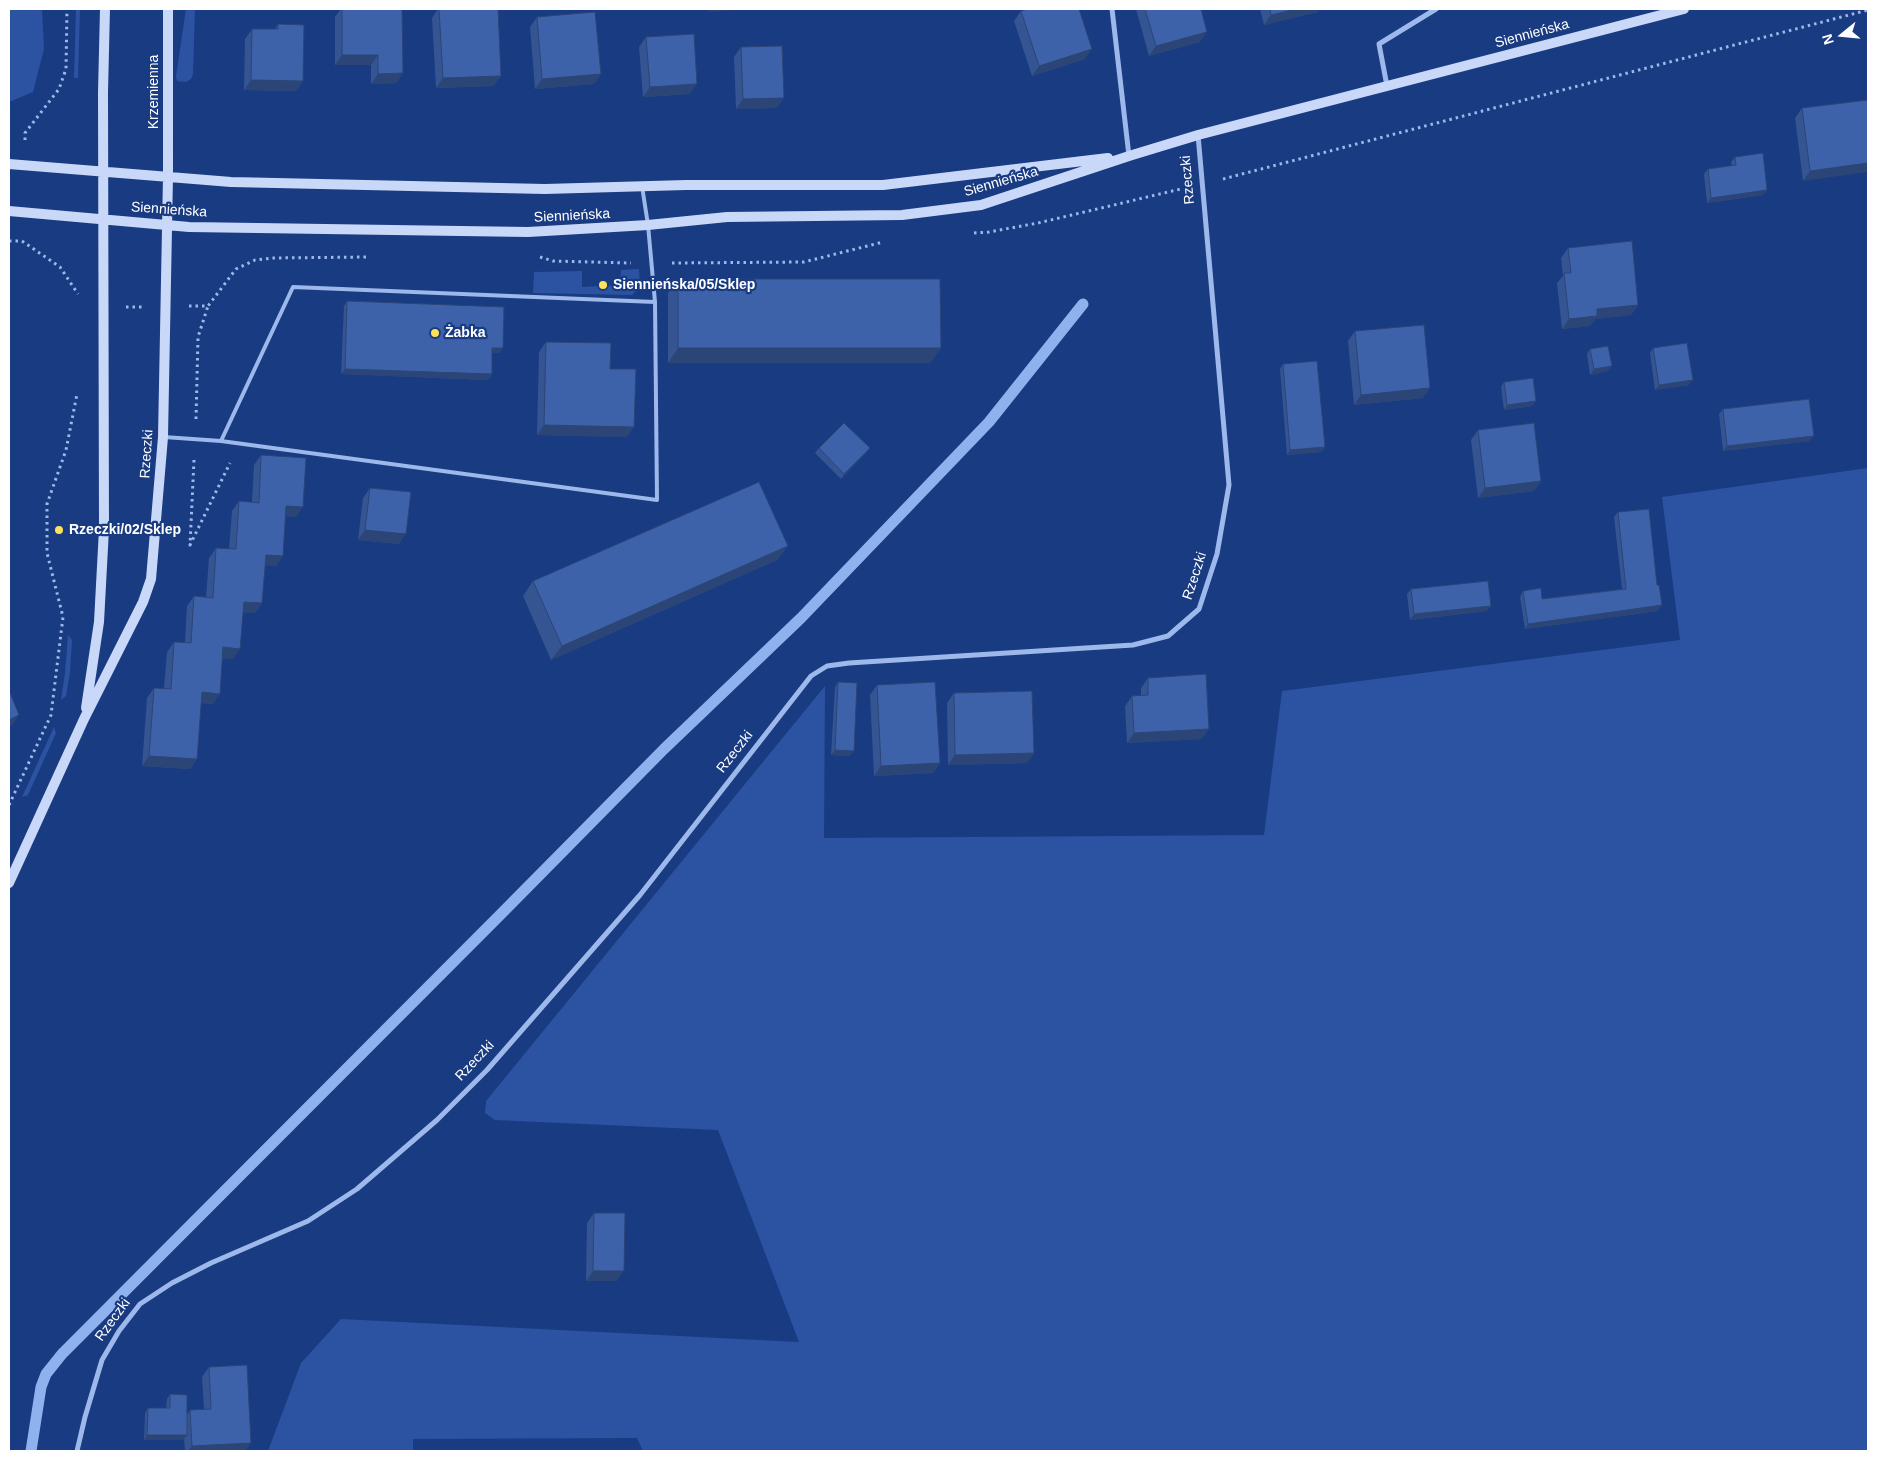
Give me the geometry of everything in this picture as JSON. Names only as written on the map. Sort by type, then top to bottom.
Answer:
[{"type":"main road","points":[[104,171],[102,92],[105,9]]},
{"type":"main road","name":"Krzemienna","points":[[168,9],[168,176]]},
{"type":"main road","name":"Siennieńska","points":[[9,211],[189,227],[528,232],[648,225],[727,217],[902,215],[981,205],[1198,135],[1684,9]]},
{"type":"main road","name":"Siennieńska","points":[[9,164],[231,182],[544,189],[642,186],[883,185],[1129,156]]},
{"type":"main road","name":"Rzeczki","points":[[84,718],[99,622],[104,528],[104,171]]},
{"type":"main road","name":"Rzeczki","points":[[9,883],[84,718],[143,602],[151,579],[163,437],[168,176]]},
{"type":"street","points":[[1112,9],[1129,156]]},
{"type":"street","points":[[1387,86],[1379,44],[1436,9]]},
{"type":"street","name":"Rzeczki","points":[[77,1451],[84,1417],[102,1360],[119,1331],[140,1304],[172,1283],[211,1263],[308,1221],[357,1188],[437,1120],[487,1070],[640,895],[811,676],[827,666],[849,663],[1134,646],[1168,636],[1199,609],[1217,554],[1229,485],[1198,135]]},
{"type":"lane","points":[[163,437],[221,441],[657,500],[655,302],[648,225],[642,186]]},
{"type":"lane","points":[[221,441],[293,287],[655,302]]},
{"type":"path","points":[[25,164],[25,133],[58,88],[66,69],[67,9]]},
{"type":"path","points":[[22,241],[23,212]]},
{"type":"path","points":[[9,241],[22,241],[60,267],[80,296]]},
{"type":"shaded area","points":[[9,9],[42,9],[44,49],[33,92],[9,102]]},
{"type":"shaded area","points":[[76,9],[80,9],[78,78],[74,78]]},
{"type":"shaded area","points":[[186,9],[195,9],[193,74],[191,79],[186,82],[177,81],[176,76]]},
{"type":"shaded area","points":[[639,269],[640,287],[632,295],[533,293],[534,272],[582,271],[582,287],[620,285],[621,270]]},
{"type":"shaded area","points":[[1868,468],[1868,1451],[643,1451],[637,1438],[413,1439],[413,1451],[268,1451],[301,1363],[341,1319],[799,1342],[718,1130],[495,1120],[485,1113],[486,1101],[825,686],[824,838],[1264,835],[1282,691],[1680,640],[1662,497]]},
{"type":"shaded area","points":[[68,635],[72,640],[70,672],[66,696],[61,700],[65,673]]},
{"type":"shaded area","points":[[54,727],[56,733],[28,795],[22,797]]},
{"type":"building","points":[[342,9],[402,9],[403,73],[378,74],[378,55],[342,55]]},
{"type":"building","points":[[439,9],[498,9],[501,76],[443,78]]},
{"type":"building","points":[[1028,9],[1079,9],[1092,49],[1039,66],[1021,11]]},
{"type":"building","points":[[1145,9],[1201,9],[1207,32],[1156,46]]},
{"type":"building","points":[[1270,9],[1296,9],[1271,15]]},
{"type":"building","points":[[595,12],[601,74],[542,79],[537,17]]},
{"type":"building","points":[[278,24],[304,25],[303,81],[251,80],[252,29],[278,29]]},
{"type":"building","points":[[694,34],[697,84],[650,87],[646,37]]},
{"type":"building","points":[[782,46],[784,98],[743,99],[741,47]]},
{"type":"building","points":[[1868,100],[1868,163],[1810,171],[1802,108]]},
{"type":"building","points":[[1763,153],[1767,190],[1711,198],[1708,169],[1736,165],[1735,157]]},
{"type":"building","points":[[1632,241],[1638,305],[1597,309],[1597,316],[1569,319],[1564,273],[1571,273],[1568,248]]},
{"type":"building","points":[[678,279],[940,279],[941,348],[678,348]]},
{"type":"building","points":[[347,301],[504,307],[503,348],[492,348],[492,374],[345,369]]},
{"type":"building","points":[[1424,325],[1430,388],[1361,395],[1355,331]]},
{"type":"building","points":[[546,342],[611,343],[610,369],[636,369],[634,427],[544,425]]},
{"type":"building","points":[[1687,343],[1693,380],[1659,385],[1653,348]]},
{"type":"building","points":[[1608,346],[1612,366],[1594,369],[1590,349]]},
{"type":"building","points":[[1317,361],[1325,447],[1290,450],[1283,364]]},
{"type":"building","points":[[1533,378],[1536,401],[1507,405],[1504,382]]},
{"type":"building","points":[[1809,399],[1814,436],[1727,446],[1723,409]]},
{"type":"building","points":[[844,423],[870,448],[844,474],[819,448]]},
{"type":"building","points":[[1534,423],[1541,481],[1485,488],[1478,430]]},
{"type":"building","points":[[261,455],[306,458],[303,507],[286,506],[283,556],[266,555],[262,603],[244,602],[240,649],[223,647],[220,694],[202,692],[197,759],[149,756],[154,688],[171,689],[174,642],[191,643],[194,596],[213,598],[216,548],[236,549],[239,501],[259,503]]},
{"type":"building","points":[[759,482],[788,546],[562,646],[533,581]]},
{"type":"building","points":[[370,488],[411,492],[406,534],[365,530]]},
{"type":"building","points":[[1649,509],[1657,585],[1659,585],[1662,605],[1528,624],[1523,591],[1541,588],[1542,599],[1626,589],[1618,512]]},
{"type":"building","points":[[1488,581],[1491,606],[1414,614],[1411,589]]},
{"type":"building","points":[[1206,674],[1209,729],[1134,733],[1132,696],[1148,695],[1148,678]]},
{"type":"building","points":[[838,682],[857,683],[854,751],[835,750]]},
{"type":"building","points":[[935,682],[940,763],[881,766],[877,685]]},
{"type":"building","points":[[9,690],[19,715],[9,720]]},
{"type":"building","points":[[1032,691],[1034,753],[955,755],[954,693]]},
{"type":"building","points":[[594,1213],[625,1213],[624,1271],[593,1271]]},
{"type":"building","points":[[247,1365],[251,1443],[192,1446],[190,1410],[211,1409],[209,1367]]},
{"type":"building","points":[[170,1394],[187,1395],[187,1435],[147,1435],[148,1408],[170,1408]]},
{"type":"waterway","points":[[31,1451],[41,1387],[46,1374],[62,1354],[664,749],[801,618],[989,422],[1083,304]]},
{"type":"place","name":"Siennieńska/05/Sklep","points":[[603,285]]},
{"type":"place","name":"Żabka","points":[[435,333]]},
{"type":"place","name":"Rzeczki/02/Sklep","points":[[59,530]]}]
